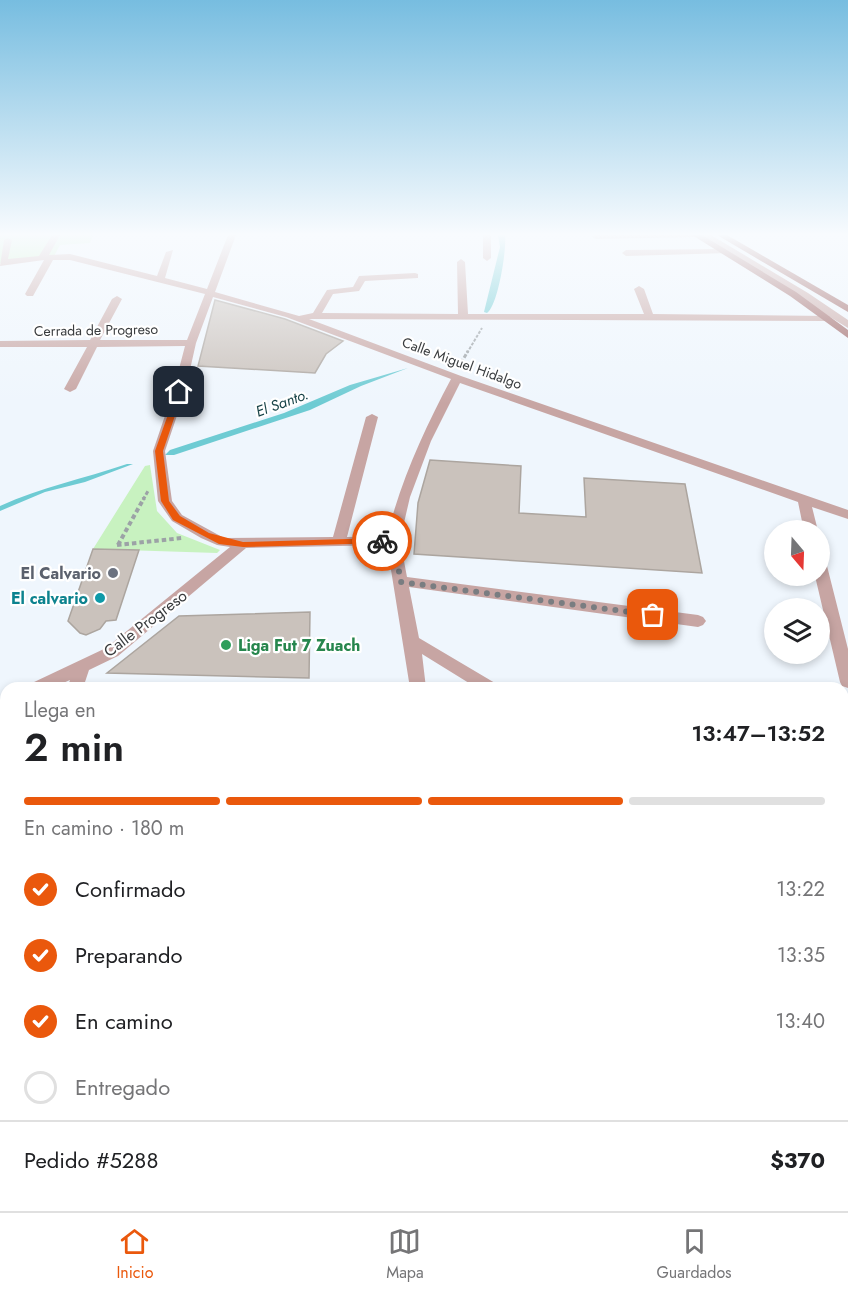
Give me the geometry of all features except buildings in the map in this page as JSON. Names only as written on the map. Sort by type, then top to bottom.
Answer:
[{"type":"main road","points":[[785,292],[848,335]]},
{"type":"main road","points":[[818,292],[848,309]]},
{"type":"street","name":"Calle Miguel Hidalgo","points":[[205,292],[289,315],[453,377],[804,502],[848,515]]},
{"type":"street","points":[[316,316],[330,292],[334,292]]},
{"type":"street","points":[[462,292],[463,318]]},
{"type":"street","points":[[640,292],[649,316]]},
{"type":"street","points":[[799,292],[848,325]]},
{"type":"street","points":[[807,292],[848,316]]},
{"type":"street","points":[[210,293],[191,343],[179,392],[159,451],[165,501],[177,518],[222,542],[243,544],[393,540]]},
{"type":"street","points":[[70,389],[117,299]]},
{"type":"street","points":[[289,315],[463,318],[649,316],[826,318]]},
{"type":"street","name":"Cerrada de Progreso","points":[[0,345],[191,343]]},
{"type":"street","points":[[417,682],[393,540],[403,497],[453,377]]},
{"type":"street","points":[[339,542],[372,417]]},
{"type":"street","points":[[804,502],[809,520]]},
{"type":"street","name":"Calle Progreso","points":[[51,682],[112,652],[138,633],[243,544]]},
{"type":"street","points":[[401,582],[698,621]]},
{"type":"street","points":[[825,586],[848,682]]},
{"type":"street","points":[[412,641],[479,682]]},
{"type":"street","points":[[77,682],[82,667]]},
{"type":"path","points":[[453,377],[489,317]]},
{"type":"path","points":[[160,469],[117,545],[206,535]]},
{"type":"green space","points":[[150,465],[157,511],[177,533],[220,550],[217,553],[93,549],[145,466]]},
{"type":"water","points":[[489,292],[497,292],[491,308],[487,313],[484,312]]},
{"type":"water","points":[[408,368],[361,386],[310,410],[174,455],[165,455],[170,450],[284,413],[350,385]]},
{"type":"water","points":[[133,464],[85,482],[45,492],[0,511],[0,506],[31,494]]},
{"type":"way so far","points":[[382,541],[393,540],[401,582],[653,615]]},
{"type":"place","name":"El Calvario","points":[[113,573]]},
{"type":"place","name":"El calvario","points":[[100,598]]},
{"type":"place","name":"Liga Fut 7 Zuach","points":[[226,645]]},
{"type":"route","points":[[179,392],[159,451],[165,501],[177,518],[222,542],[243,544],[382,541]]},
{"type":"water label","name":"El Santo.","points":[[282,403]]}]
